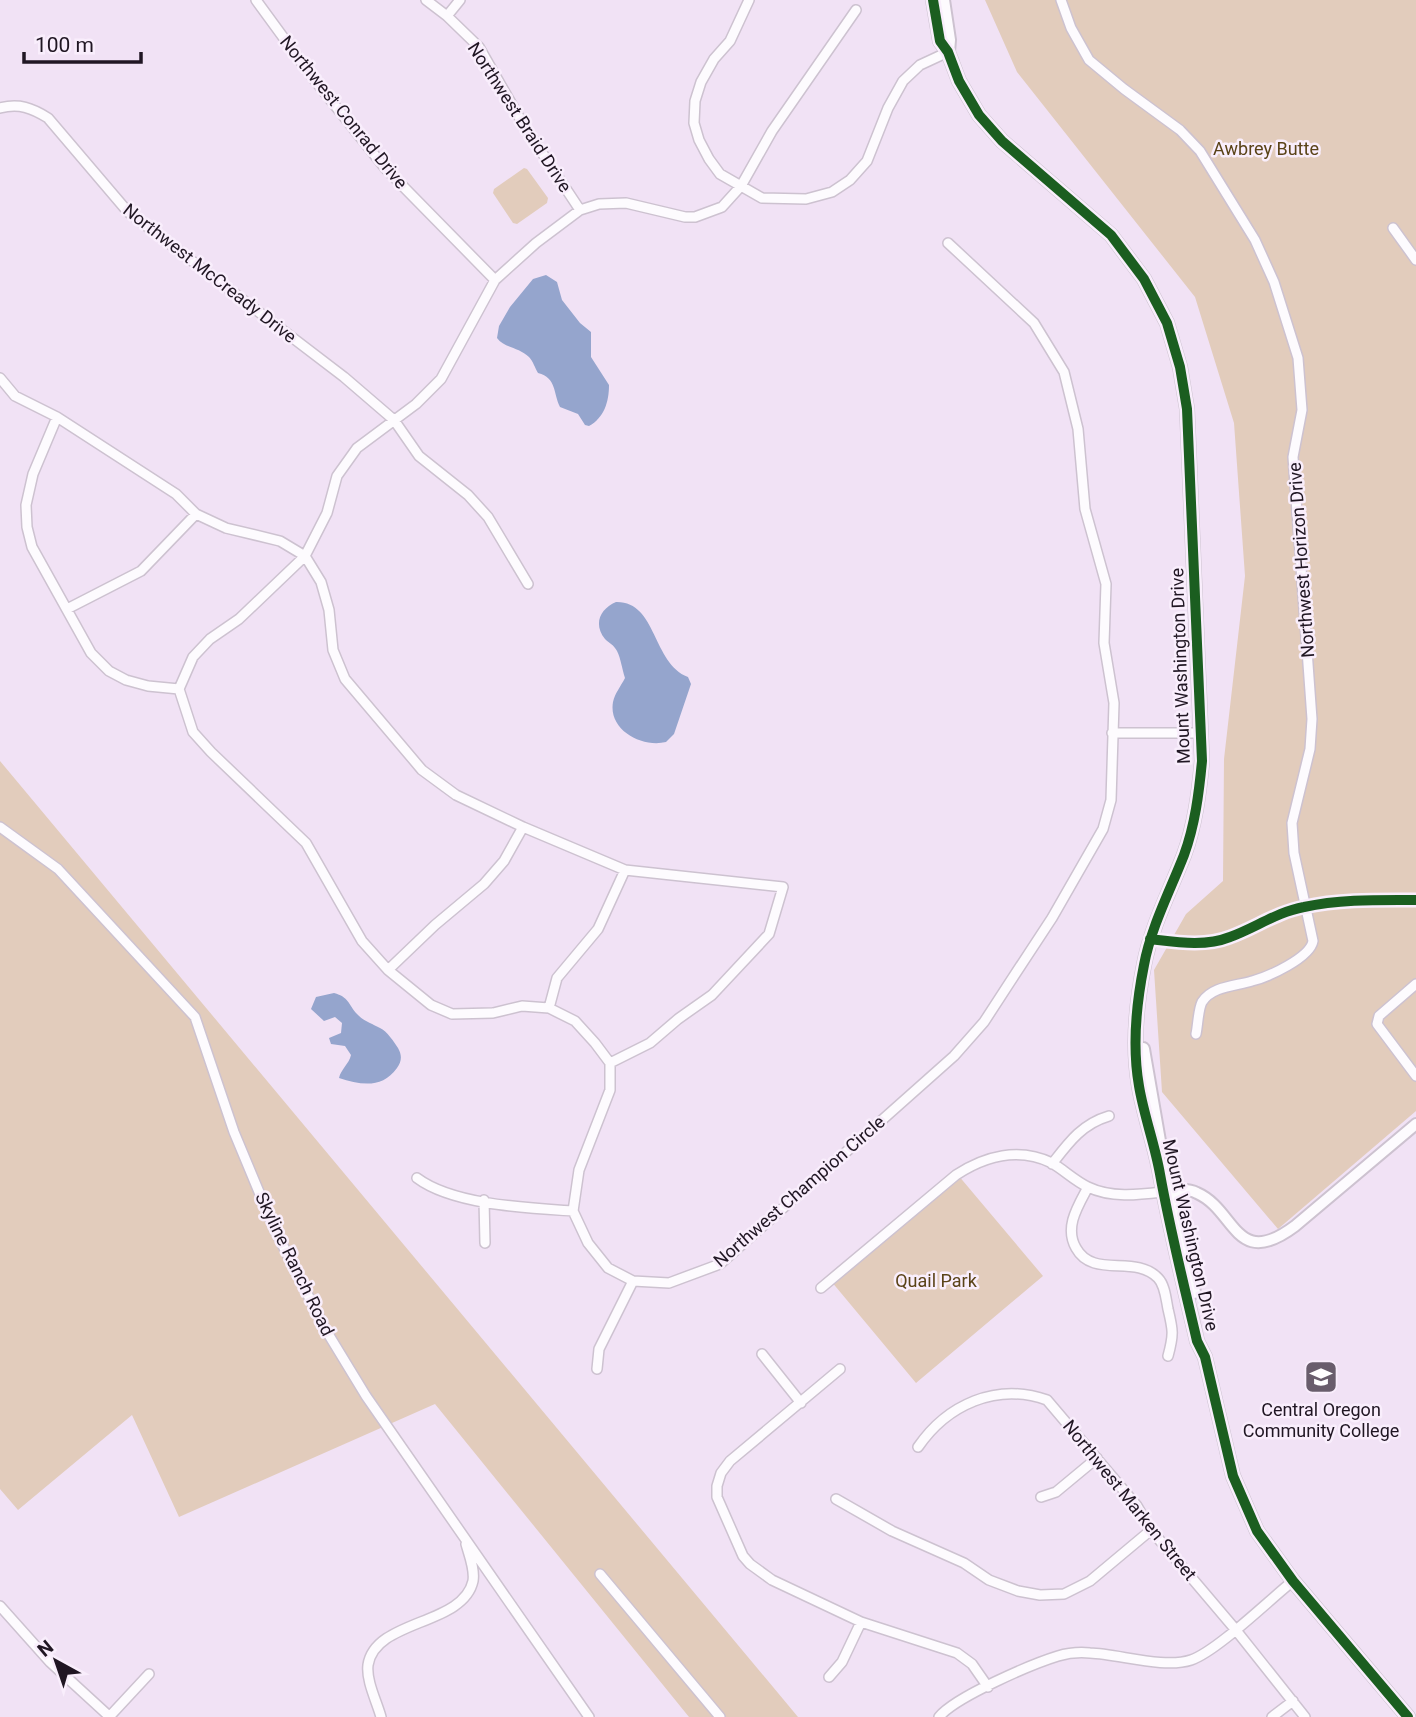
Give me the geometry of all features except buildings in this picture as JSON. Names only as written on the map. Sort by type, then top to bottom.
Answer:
[{"type":"main road","name":"Mount Washington Drive","points":[[933,0],[940,41],[979,115],[1010,148],[1111,235],[1144,279],[1167,323],[1180,367],[1187,409],[1202,733],[1199,791],[1190,836],[1150,939],[1139,993],[1138,1021],[1143,1032],[1149,1090],[1167,1191],[1204,1340],[1205,1357],[1229,1460],[1239,1491],[1256,1531],[1293,1581],[1408,1717]]},
{"type":"main road","name":"Mount Washington Drive","points":[[943,0],[949,40],[948,52]]},
{"type":"street","name":"Northwest Conrad Drive","points":[[256,0],[385,169],[495,280]]},
{"type":"street","name":"Northwest Braid Drive","points":[[426,0],[479,47],[523,124],[580,210]]},
{"type":"street","points":[[447,16],[460,0]]},
{"type":"street","points":[[749,0],[730,41],[701,82],[695,101],[694,123],[699,140],[720,174],[762,198],[806,199],[832,192],[850,180],[867,160],[888,108],[903,81],[920,65],[948,52]]},
{"type":"street","name":"Northwest Horizon Drive","points":[[1061,0],[1075,37],[1089,60],[1180,130],[1200,151],[1255,240],[1274,282],[1298,358],[1301,410],[1293,457],[1312,719],[1310,748],[1292,823],[1294,853],[1312,932],[1312,948],[1303,956],[1255,980],[1214,991],[1202,1002],[1196,1034]]},
{"type":"street","points":[[417,1178],[431,1188],[516,1208],[573,1211],[579,1170],[610,1090],[610,1063],[575,1021],[549,1008],[522,1006],[493,1013],[452,1013],[432,1005],[388,970],[362,941],[306,843],[193,732],[179,689],[193,657],[210,639],[239,619],[305,556],[327,513],[337,476],[357,448],[416,404],[441,379],[495,280],[536,243],[580,210],[599,204],[626,203],[695,217],[722,206],[741,186],[772,131],[856,10]]},
{"type":"street","name":"Northwest McCready Drive","points":[[0,108],[23,106],[48,118],[128,212],[344,377],[394,420],[419,456],[468,495],[488,517],[528,584]]},
{"type":"street","points":[[1393,228],[1416,260]]},
{"type":"street","name":"Northwest Champion Circle","points":[[573,1211],[587,1243],[608,1268],[633,1281],[669,1283],[720,1264],[970,1040],[1052,918],[1103,829],[1111,800],[1114,703],[1104,643],[1106,584],[1085,509],[1078,429],[1064,372],[1034,323],[948,243]]},
{"type":"street","points":[[0,378],[15,396],[57,416],[176,494],[197,514],[226,528],[279,541],[305,556],[321,582],[329,610],[333,650],[345,679],[422,769],[456,795],[625,870],[783,887],[769,934],[712,995],[650,1043],[610,1063]]},
{"type":"street","points":[[57,416],[33,474],[26,505],[27,527],[32,547],[91,653],[109,671],[126,680],[148,686],[179,689]]},
{"type":"street","points":[[67,609],[141,571],[197,514]]},
{"type":"street","points":[[1112,733],[1202,733]]},
{"type":"street","name":"Skyline Ranch Road","points":[[0,827],[58,869],[195,1017],[234,1132],[264,1204],[324,1326],[366,1396],[589,1717]]},
{"type":"street","points":[[388,970],[435,925],[484,884],[504,861],[523,827]]},
{"type":"street","points":[[549,1008],[557,978],[598,929],[625,870]]},
{"type":"street","points":[[1150,939],[1205,943],[1228,938],[1278,914],[1304,906],[1416,900]]},
{"type":"street","points":[[1416,984],[1379,1016],[1377,1024],[1416,1076]]},
{"type":"street","points":[[1052,1164],[1078,1132],[1087,1125],[1110,1116]]},
{"type":"street","points":[[821,1288],[956,1175],[973,1164],[1000,1155],[1024,1154],[1052,1164],[1088,1187],[1116,1195],[1187,1190],[1198,1193],[1207,1199],[1235,1230],[1247,1238],[1264,1242],[1273,1240],[1295,1226],[1416,1124]]},
{"type":"street","points":[[1088,1187],[1070,1228],[1074,1245],[1088,1262],[1132,1266],[1148,1270],[1160,1279],[1174,1336],[1168,1356]]},
{"type":"street","points":[[484,1200],[485,1243]]},
{"type":"street","points":[[597,1369],[598,1349],[633,1281]]},
{"type":"street","points":[[762,1354],[801,1403]]},
{"type":"street","points":[[840,1369],[730,1461],[721,1473],[717,1486],[719,1506],[743,1556],[759,1572],[861,1622],[957,1653],[972,1664],[988,1687]]},
{"type":"street","name":"Northwest Marken Street","points":[[918,1447],[928,1432],[967,1403],[984,1397],[1039,1397],[1047,1400],[1137,1506],[1151,1530],[1236,1629],[1305,1717]]},
{"type":"street","points":[[1041,1497],[1056,1492],[1097,1458]]},
{"type":"street","points":[[836,1499],[892,1531],[964,1563],[989,1580],[1018,1591],[1040,1595],[1064,1594],[1090,1581],[1151,1530]]},
{"type":"street","points":[[381,1717],[368,1668],[370,1656],[384,1641],[450,1609],[467,1596],[473,1572],[465,1538]]},
{"type":"street","points":[[600,1574],[720,1717]]},
{"type":"street","points":[[939,1717],[951,1705],[1031,1666],[1075,1653],[1169,1662],[1192,1660],[1211,1649],[1293,1581]]},
{"type":"street","points":[[0,1606],[50,1662],[109,1717],[149,1674]]},
{"type":"street","points":[[829,1677],[842,1662],[861,1622]]},
{"type":"street","points":[[1272,1717],[1293,1702]]},
{"type":"green space","name":"Awbrey Butte","points":[[985,0],[1416,0],[1416,1111],[1278,1229],[1162,1092],[1154,970],[1186,914],[1223,881],[1224,759],[1245,576],[1234,423],[1195,297],[1017,72]]},
{"type":"green space","points":[[524,168],[548,198],[547,203],[517,224],[513,223],[493,193],[494,189]]},
{"type":"green space","points":[[0,761],[798,1717],[689,1717],[435,1404],[179,1517],[132,1415],[18,1510],[0,1489]]},
{"type":"green space","name":"Quail Park","points":[[958,1175],[1043,1276],[916,1383],[831,1281]]},
{"type":"water","points":[[546,275],[557,282],[562,300],[580,323],[591,332],[591,357],[609,385],[605,409],[589,426],[585,425],[578,414],[560,407],[551,382],[538,373],[529,357],[497,338],[499,326],[510,307],[533,279]]},
{"type":"water","points":[[616,602],[629,604],[639,611],[667,659],[676,670],[688,677],[691,684],[674,734],[666,742],[637,739],[621,729],[616,721],[613,702],[625,678],[620,657],[601,633],[599,623],[602,613]]},
{"type":"water","points":[[334,993],[345,999],[362,1019],[385,1032],[398,1048],[400,1063],[385,1079],[371,1084],[339,1078],[351,1055],[345,1046],[331,1044],[329,1038],[341,1033],[342,1023],[335,1017],[324,1021],[311,1009],[316,997]]},
{"type":"cycle path","points":[[933,0],[940,41],[979,115],[1002,141],[1111,235],[1144,279],[1167,323],[1180,367],[1187,409],[1202,761],[1188,844],[1156,923],[1144,965],[1136,1026],[1139,1086],[1197,1341],[1205,1357],[1233,1476],[1257,1531],[1293,1581],[1408,1717]]},
{"type":"cycle path","points":[[1150,939],[1211,942],[1230,937],[1285,913],[1318,904],[1416,900]]},
{"type":"place","name":"Central Oregon Community College","points":[[1321,1377]]}]
